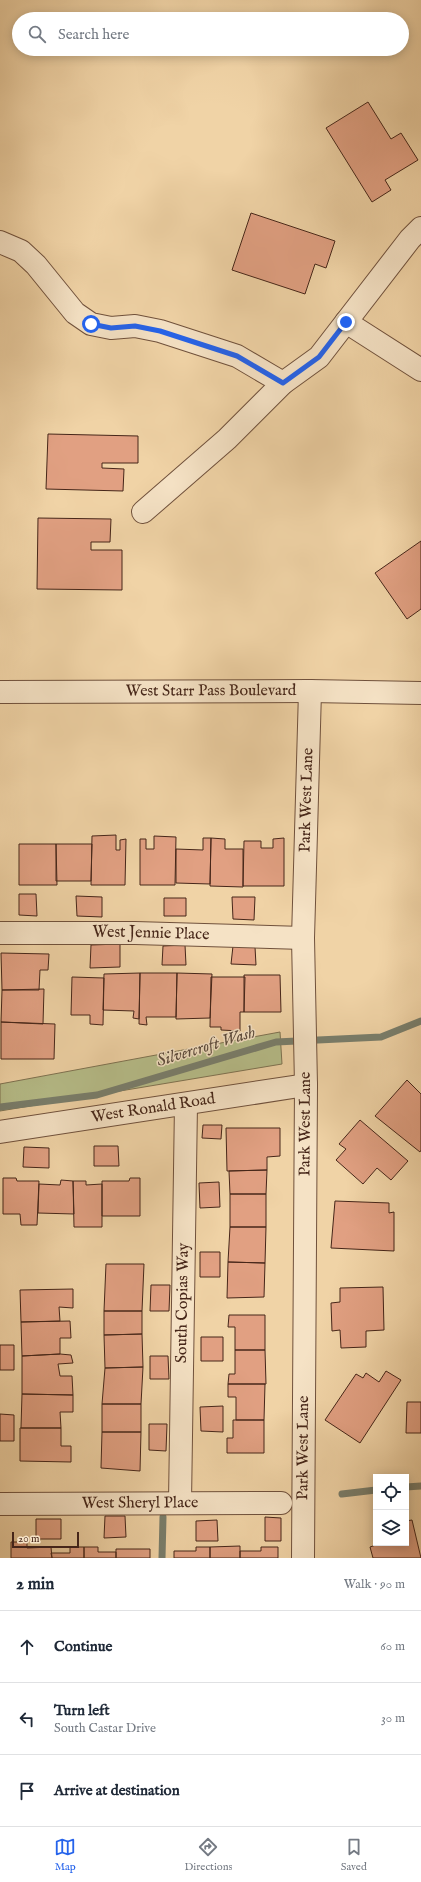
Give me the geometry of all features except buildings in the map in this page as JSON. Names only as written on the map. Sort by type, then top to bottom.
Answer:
[{"type":"street","points":[[143,512],[227,439],[283,383],[319,357],[410,239],[421,228]]},
{"type":"street","points":[[0,242],[21,251],[36,265],[75,313],[91,324],[111,328],[135,326],[160,331],[237,356],[283,383]]},
{"type":"street","points":[[346,322],[421,370]]},
{"type":"street","name":"West Starr Pass Boulevard","points":[[0,692],[310,690],[421,693]]},
{"type":"street","name":"Park West Lane","points":[[303,1558],[306,1085],[303,938],[310,690]]},
{"type":"street","name":"West Jennie Place","points":[[0,933],[135,933],[303,938]]},
{"type":"street","name":"West Ronald Road","points":[[0,1132],[306,1085]]},
{"type":"street","name":"South Copias Way","points":[[180,1502],[186,1104]]},
{"type":"street","name":"West Sheryl Place","points":[[0,1504],[281,1502]]},
{"type":"green space","points":[[280,1032],[282,1064],[0,1111],[0,1084]]},
{"type":"waterway","name":"Silvercroft Wash","points":[[0,1107],[97,1095],[276,1042],[381,1037],[421,1021]]},
{"type":"waterway","points":[[409,1487],[421,1486]]},
{"type":"waterway","points":[[342,1494],[373,1490]]},
{"type":"waterway","points":[[162,1558],[163,1517]]},
{"type":"route","points":[[91,324],[111,328],[135,326],[160,331],[237,356],[283,383],[319,357],[346,322]]}]
